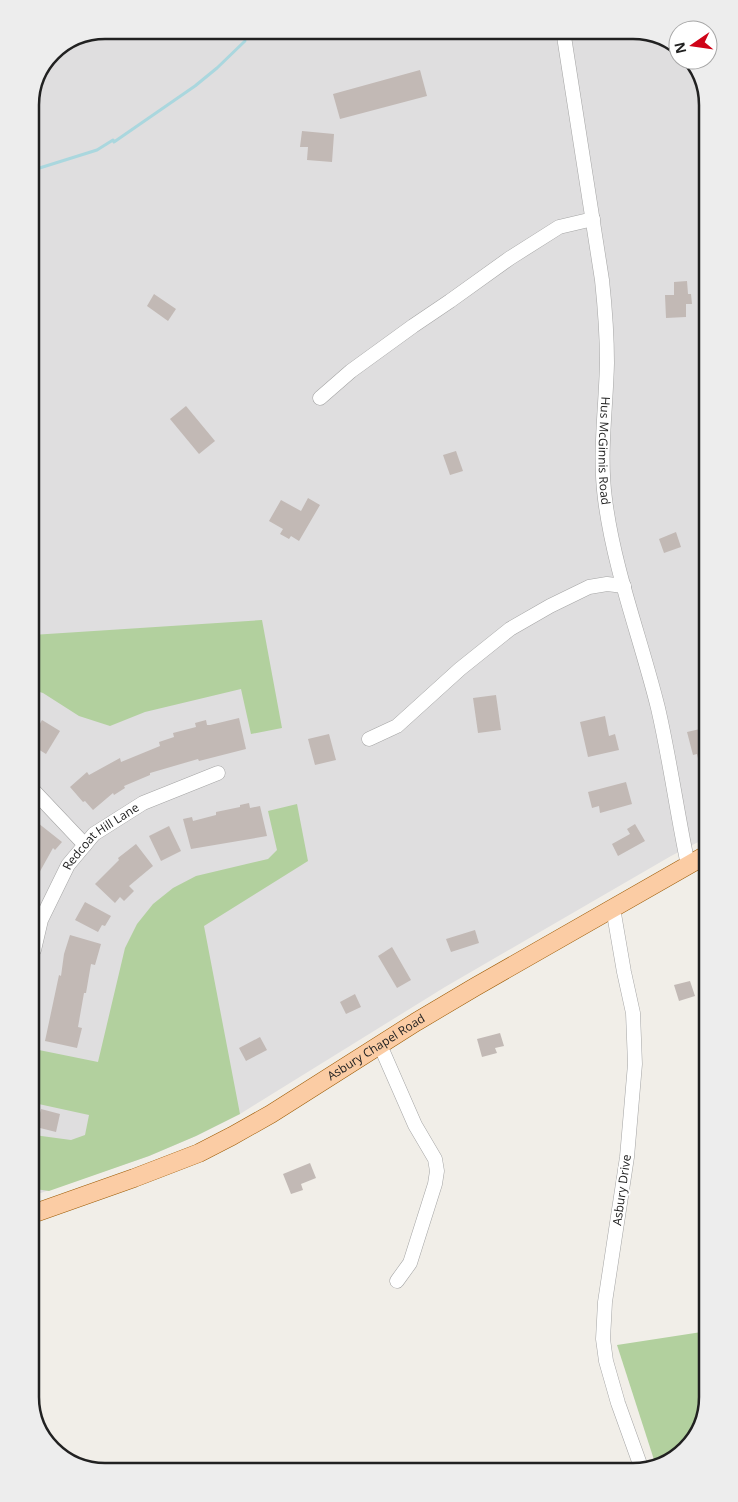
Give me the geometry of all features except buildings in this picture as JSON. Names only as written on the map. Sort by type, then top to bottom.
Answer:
[{"type":"main road","name":"Asbury Chapel Road","points":[[39,1212],[199,1153],[271,1114],[476,987],[699,859]]},
{"type":"street","name":"Hus McGinnis Road","points":[[564,39],[602,280],[607,363],[603,441],[605,498],[624,586],[662,725],[688,865]]},
{"type":"street","points":[[320,398],[351,371],[510,258],[559,227],[592,220]]},
{"type":"street","points":[[369,739],[397,726],[460,669],[510,629],[550,606],[589,587],[607,584],[624,586]]},
{"type":"street","name":"Redcoat Hill Lane","points":[[39,929],[41,920],[68,865],[94,834],[143,803],[218,773]]},
{"type":"street","points":[[39,796],[84,845]]},
{"type":"street","name":"Asbury Drive","points":[[612,908],[633,1012],[636,1064],[627,1158],[605,1302],[603,1339],[606,1361],[618,1403],[639,1463]]},
{"type":"street","points":[[380,1045],[415,1125],[435,1159],[437,1171],[436,1184],[410,1263],[398,1281]]},
{"type":"shaded area","points":[[105,39],[638,39],[654,42],[668,49],[668,70],[689,70],[698,92],[699,105],[699,842],[445,987],[240,1114],[196,1136],[149,1156],[39,1194],[39,100],[46,76],[52,65],[61,55],[72,48],[84,42]]},
{"type":"green space","points":[[262,620],[282,728],[251,734],[241,689],[145,712],[110,726],[79,716],[39,692],[39,635]]},
{"type":"green space","points":[[297,804],[308,861],[204,926],[240,1114],[196,1136],[149,1156],[49,1191],[39,1190],[39,1136],[71,1140],[85,1135],[89,1115],[39,1104],[39,1050],[98,1062],[125,948],[137,924],[153,904],[173,888],[196,876],[268,859],[277,850],[268,811]]},
{"type":"green space","points":[[699,1332],[699,1406],[696,1418],[683,1441],[673,1450],[658,1458],[654,1459],[617,1345]]},
{"type":"waterway","points":[[39,168],[97,150],[113,140],[114,142],[195,86],[245,41]]}]
